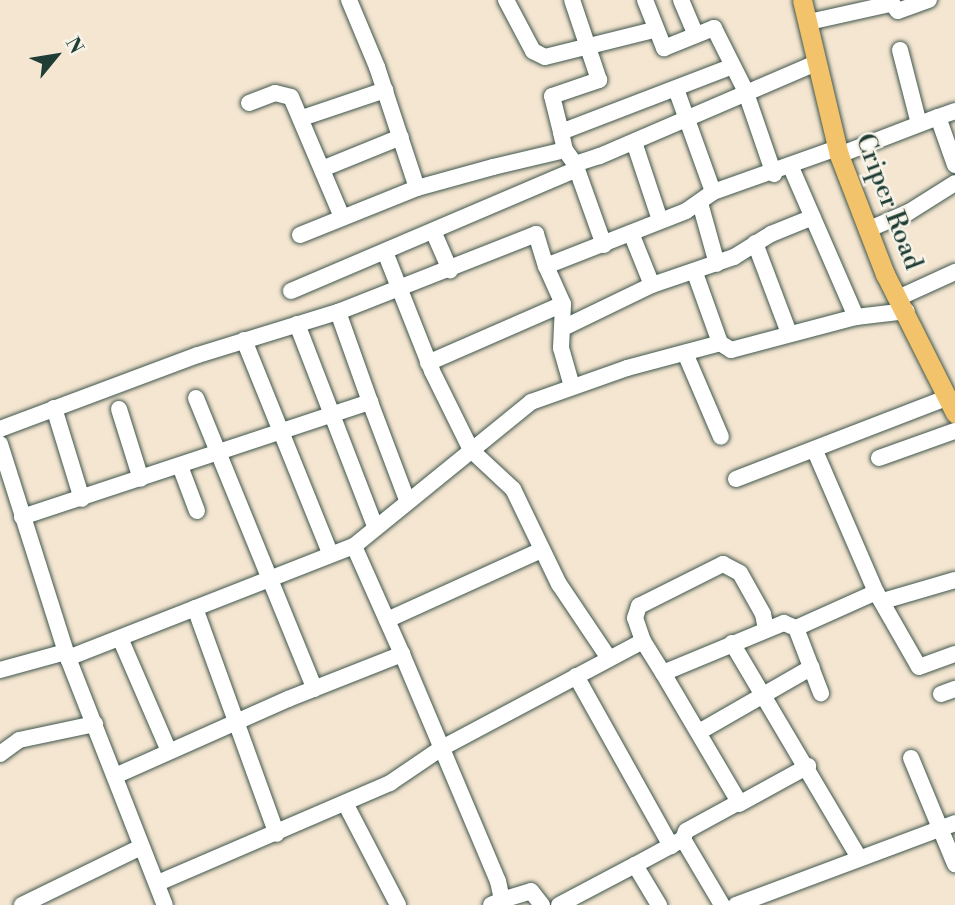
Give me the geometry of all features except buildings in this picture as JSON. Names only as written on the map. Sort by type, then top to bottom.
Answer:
[{"type":"main road","name":"Criper Road","points":[[802,0],[838,152],[867,230],[952,405]]},
{"type":"street","points":[[349,0],[385,90],[417,188]]},
{"type":"street","points":[[506,0],[538,55],[588,47],[653,30]]},
{"type":"street","points":[[572,0],[599,80],[552,96],[561,132],[604,245]]},
{"type":"street","points":[[645,0],[653,30],[664,48],[695,33],[714,28],[730,67],[745,90],[774,174]]},
{"type":"street","points":[[681,0],[695,33]]},
{"type":"street","points":[[809,22],[890,2],[898,11],[929,0]]},
{"type":"street","points":[[901,50],[919,124]]},
{"type":"street","points":[[300,234],[417,188],[572,161],[634,142],[733,101],[745,90],[818,62]]},
{"type":"street","points":[[561,132],[730,67]]},
{"type":"street","points":[[676,89],[690,119],[713,192]]},
{"type":"street","points":[[302,118],[385,90]]},
{"type":"street","points":[[249,103],[282,92],[291,97],[342,217]]},
{"type":"street","points":[[546,266],[604,245],[700,203],[713,192],[774,174],[790,165],[838,152],[955,111]]},
{"type":"street","points":[[938,117],[955,165]]},
{"type":"street","points":[[322,169],[401,137]]},
{"type":"street","points":[[634,142],[660,220]]},
{"type":"street","points":[[291,291],[433,231],[572,161]]},
{"type":"street","points":[[790,165],[856,317]]},
{"type":"street","points":[[867,230],[909,212],[955,183]]},
{"type":"street","points":[[700,203],[717,264]]},
{"type":"street","points":[[563,328],[652,285],[717,264],[755,243],[813,217]]},
{"type":"street","points":[[433,231],[450,270]]},
{"type":"street","points":[[631,233],[652,285]]},
{"type":"street","points":[[0,429],[244,340],[338,312],[536,234],[546,266],[563,304],[561,348],[572,386]]},
{"type":"street","points":[[755,243],[789,333]]},
{"type":"street","points":[[385,252],[428,363],[471,450],[513,489],[541,550],[608,657]]},
{"type":"street","points":[[695,273],[720,343],[731,350],[902,304],[955,272]]},
{"type":"street","points":[[428,363],[563,304]]},
{"type":"street","points":[[338,312],[408,500]]},
{"type":"street","points":[[297,324],[375,526]]},
{"type":"street","points":[[244,340],[278,433],[330,553]]},
{"type":"street","points":[[0,670],[67,655],[120,638],[330,553],[354,546],[375,526],[531,402],[572,386],[720,343]]},
{"type":"street","points":[[685,353],[721,437]]},
{"type":"street","points":[[196,398],[216,454],[315,689]]},
{"type":"street","points":[[22,517],[370,402]]},
{"type":"street","points":[[736,480],[952,405]]},
{"type":"street","points":[[54,408],[82,499]]},
{"type":"street","points":[[120,409],[141,479]]},
{"type":"street","points":[[879,458],[955,431]]},
{"type":"street","points":[[0,444],[4,468],[67,655],[115,776],[139,848],[158,883],[164,905]]},
{"type":"street","points":[[815,451],[879,596],[919,667],[955,654]]},
{"type":"street","points":[[180,466],[197,511]]},
{"type":"street","points":[[354,546],[498,881],[498,903],[531,891],[542,905]]},
{"type":"street","points":[[387,620],[541,550]]},
{"type":"street","points":[[738,804],[699,732],[643,640],[635,618],[639,606],[723,564],[740,573],[763,614],[766,630]]},
{"type":"street","points":[[796,628],[879,596],[955,580]]},
{"type":"street","points":[[195,608],[277,834]]},
{"type":"street","points":[[663,673],[787,622],[796,628],[821,694]]},
{"type":"street","points":[[120,638],[169,751]]},
{"type":"street","points":[[158,883],[277,834],[390,783],[440,749],[643,640]]},
{"type":"street","points":[[732,643],[808,766],[859,858]]},
{"type":"street","points":[[115,776],[237,720],[402,654]]},
{"type":"street","points":[[699,732],[812,667]]},
{"type":"street","points":[[576,676],[677,842],[722,905]]},
{"type":"street","points":[[2,747],[24,738],[95,724]]},
{"type":"street","points":[[911,758],[948,825],[955,864]]},
{"type":"street","points":[[559,905],[592,898],[635,865],[677,842],[686,831],[808,766]]},
{"type":"street","points":[[345,803],[398,905]]},
{"type":"street","points":[[736,905],[777,899],[859,858],[948,825]]},
{"type":"street","points":[[22,905],[139,848]]},
{"type":"street","points":[[635,865],[659,905]]}]
